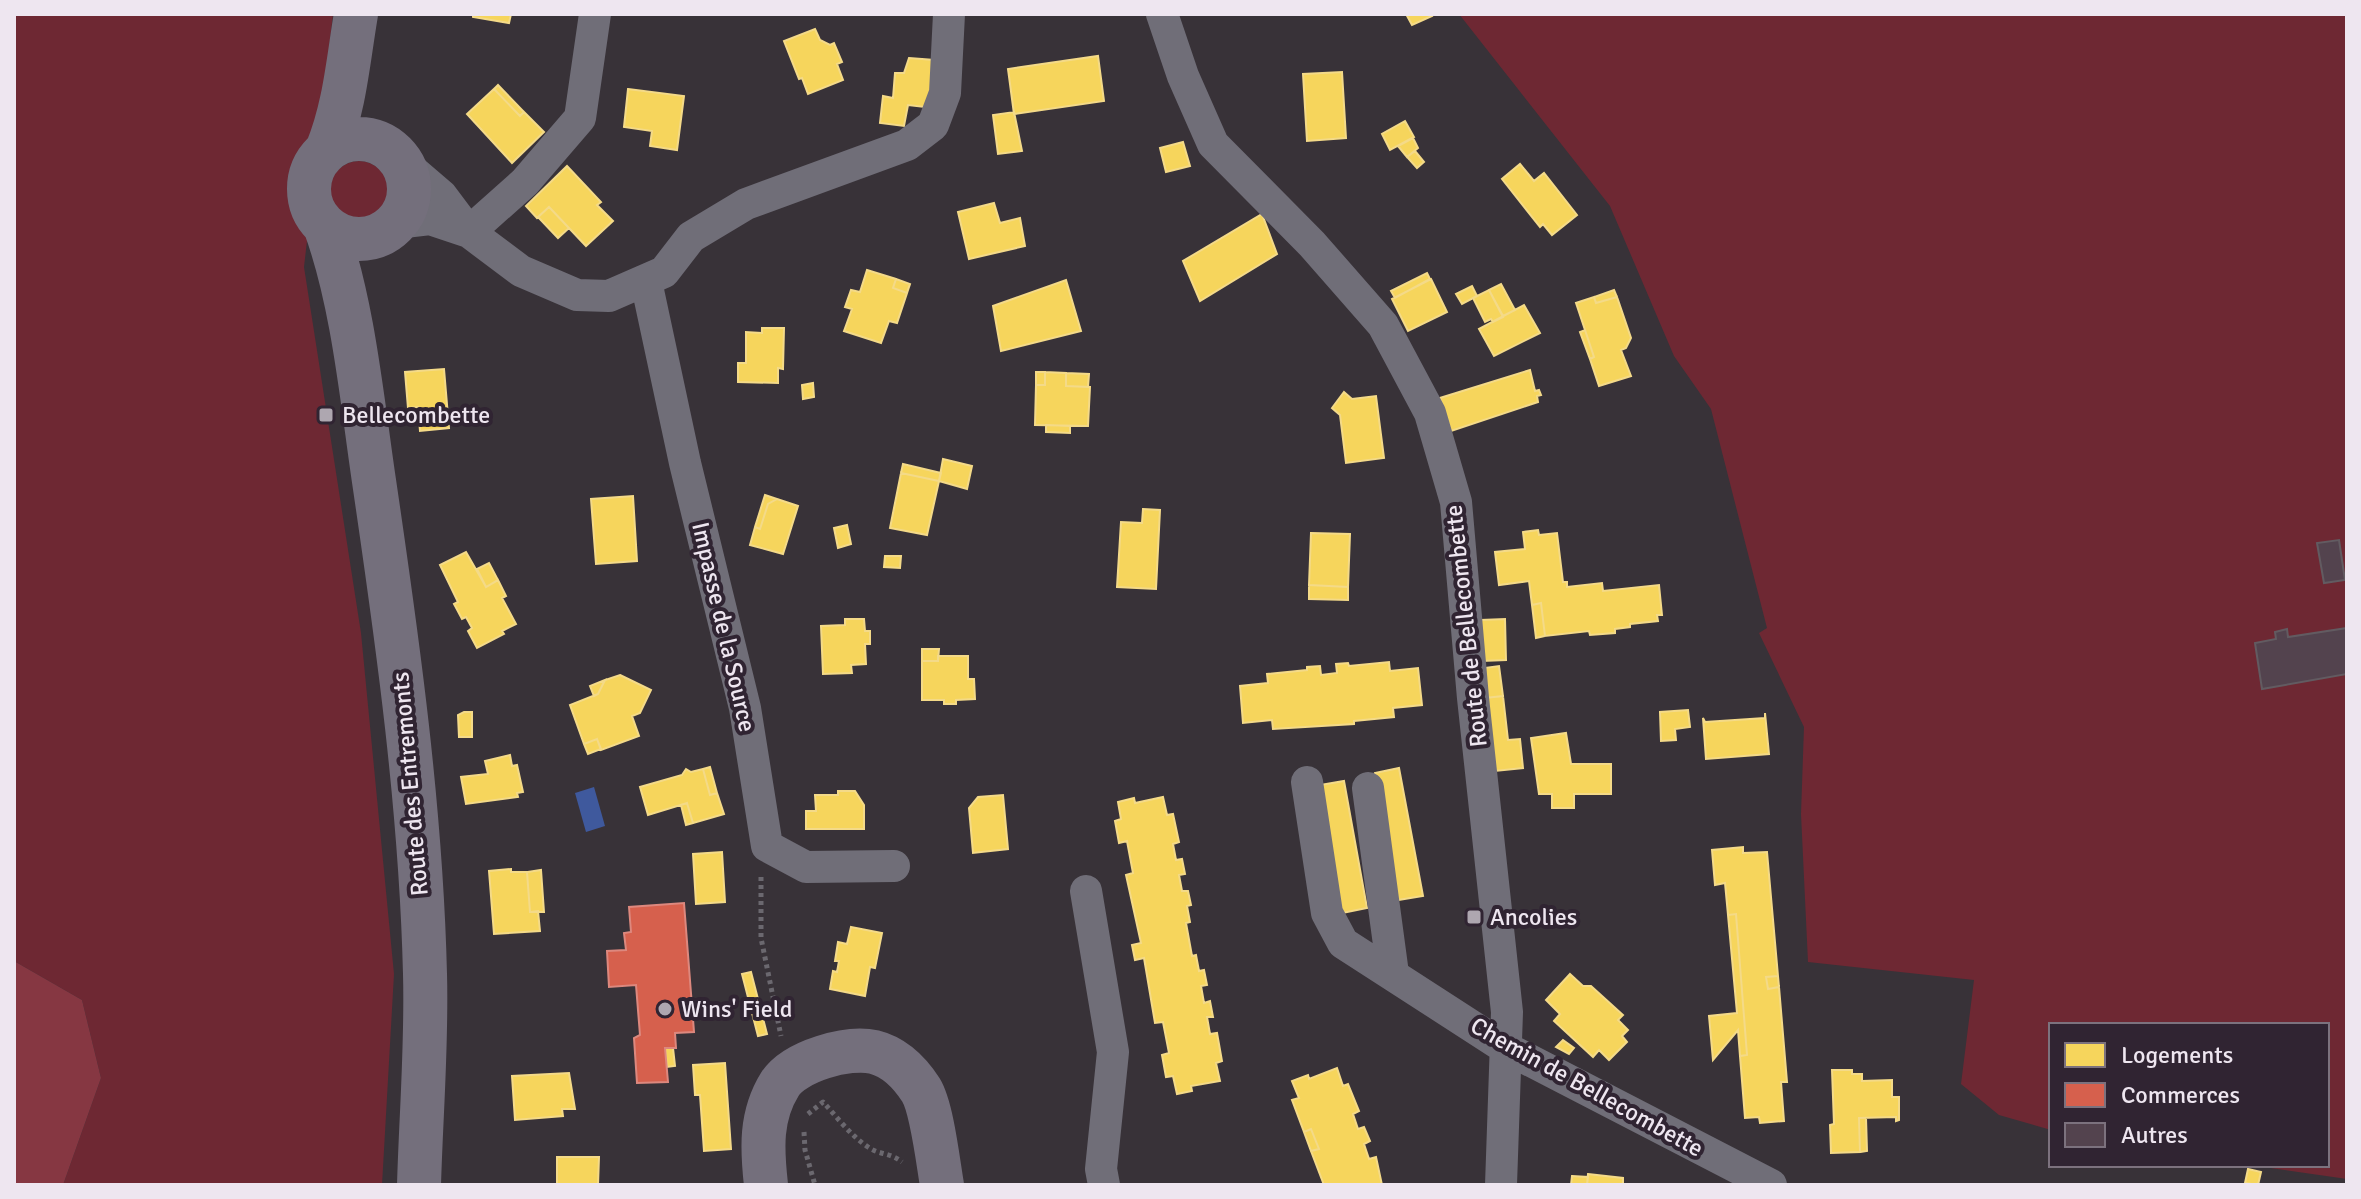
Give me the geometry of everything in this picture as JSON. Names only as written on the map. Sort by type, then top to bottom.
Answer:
[{"type":"main road","name":"Route des Entremonts","points":[[356,14],[338,124],[327,150],[313,170],[309,194],[335,255],[360,386],[391,594],[416,817],[425,975],[419,1185]]},
{"type":"main road","name":"Route des Entremonts","points":[[360,386],[368,271],[409,197],[408,178],[374,102],[375,14]]},
{"type":"main road","points":[[327,150],[352,139],[379,143],[396,155]]},
{"type":"main road","points":[[325,226],[349,238],[375,237],[392,227]]},
{"type":"main road","points":[[766,1185],[762,1132],[781,1082],[807,1062],[841,1052],[874,1052],[906,1068],[923,1093],[942,1185]]},
{"type":"street","points":[[469,232],[525,182],[580,118],[595,14]]},
{"type":"street","points":[[396,155],[442,196],[469,232],[521,271],[577,295],[609,296],[664,272],[691,237],[746,204],[907,145],[933,125],[945,93],[949,14]]},
{"type":"street","name":"Route de Bellecombette","points":[[1162,14],[1183,76],[1213,144],[1312,244],[1383,325],[1430,413],[1456,502],[1473,698],[1507,1012],[1501,1185]]},
{"type":"street","points":[[392,227],[430,219],[469,232]]},
{"type":"street","name":"Impasse de la Source","points":[[646,281],[685,463],[745,708],[767,846]]},
{"type":"street","name":"Chemin de Bellecombette","points":[[1307,782],[1327,913],[1343,943],[1504,1047],[1580,1089],[1771,1185]]},
{"type":"street","points":[[1368,788],[1393,974]]},
{"type":"street","points":[[767,846],[806,867],[894,866]]},
{"type":"street","points":[[1086,891],[1113,1052],[1101,1169],[1104,1185]]},
{"type":"path","points":[[767,846],[761,873],[761,938],[781,1037]]},
{"type":"path","points":[[815,1185],[804,1135],[808,1113],[823,1102],[851,1134],[871,1150],[892,1154],[903,1163]]},
{"type":"shaded area","points":[[14,14],[333,14],[304,267],[361,633],[394,974],[382,1185],[63,1185],[101,1078],[82,1000],[14,961]]},
{"type":"shaded area","points":[[1459,14],[2343,14],[2347,19],[2347,1179],[2264,1167],[2329,1167],[2329,1023],[2049,1023],[2049,1129],[1999,1115],[1961,1084],[1974,980],[1808,962],[1801,814],[1804,727],[1759,633],[1767,628],[1711,409],[1674,356],[1610,206]]},
{"type":"shaded area","points":[[359,161],[370,163],[379,170],[386,179],[386,201],[379,210],[370,217],[359,219],[348,217],[339,210],[332,201],[330,190],[332,179],[339,170],[348,163]]},
{"type":"shaded area","points":[[14,961],[82,1000],[101,1078],[63,1185],[14,1185]]},
{"type":"water","points":[[594,787],[605,826],[586,832],[575,793]]},
{"type":"building: Logements","points":[[473,14],[511,14],[509,23],[473,17]]},
{"type":"building: Logements","points":[[1406,14],[1431,14],[1432,16],[1412,25]]},
{"type":"building: Logements","points":[[815,29],[820,40],[830,45],[834,43],[842,62],[837,64],[843,80],[808,94],[784,41]]},
{"type":"building: Logements","points":[[1098,56],[1104,101],[1014,114],[1008,69]]},
{"type":"building: Logements","points":[[909,58],[934,60],[933,108],[908,105],[904,126],[880,123],[883,96],[893,98],[895,73],[904,73]]},
{"type":"building: Logements","points":[[1342,72],[1346,138],[1307,141],[1303,74]]},
{"type":"building: Logements","points":[[498,85],[524,112],[520,116],[494,89]]},
{"type":"building: Logements","points":[[494,89],[520,116],[524,112],[544,132],[512,163],[467,114]]},
{"type":"building: Logements","points":[[628,89],[684,96],[677,150],[650,146],[652,131],[624,127]]},
{"type":"building: Logements","points":[[1014,112],[1022,151],[998,154],[993,115]]},
{"type":"building: Logements","points":[[1405,121],[1414,137],[1390,150],[1382,134]]},
{"type":"building: Logements","points":[[1413,138],[1418,148],[1407,157],[1398,146]]},
{"type":"building: Logements","points":[[1183,142],[1190,166],[1166,172],[1160,148]]},
{"type":"building: Logements","points":[[1415,151],[1424,162],[1417,168],[1407,157]]},
{"type":"building: Logements","points":[[1520,164],[1534,181],[1544,173],[1577,215],[1552,235],[1543,224],[1540,227],[1502,179]]},
{"type":"building: Logements","points":[[567,166],[601,202],[597,205],[613,221],[586,246],[549,207],[537,218],[526,206]]},
{"type":"building: Logements","points":[[994,203],[1000,223],[1020,218],[1025,246],[969,259],[958,212]]},
{"type":"building: Logements","points":[[549,207],[569,228],[558,238],[538,217]]},
{"type":"building: Logements","points":[[1262,214],[1277,254],[1200,301],[1183,261]]},
{"type":"building: Logements","points":[[867,270],[896,279],[893,288],[907,293],[897,323],[889,321],[881,343],[844,331],[852,309],[845,307],[851,290],[860,292]]},
{"type":"building: Logements","points":[[1427,273],[1430,279],[1395,298],[1391,291]]},
{"type":"building: Logements","points":[[896,279],[910,284],[907,293],[893,288]]},
{"type":"building: Logements","points":[[1431,279],[1447,312],[1408,331],[1392,299]]},
{"type":"building: Logements","points":[[1066,280],[1081,331],[1001,351],[993,306]]},
{"type":"building: Logements","points":[[1501,284],[1515,310],[1503,316],[1489,290]]},
{"type":"building: Logements","points":[[1472,286],[1477,296],[1462,304],[1456,294]]},
{"type":"building: Logements","points":[[1489,290],[1503,317],[1485,322],[1473,298]]},
{"type":"building: Logements","points":[[1614,290],[1617,297],[1596,303],[1594,297]]},
{"type":"building: Logements","points":[[1594,297],[1596,303],[1617,297],[1631,338],[1626,348],[1621,350],[1631,376],[1599,386],[1590,359],[1594,357],[1576,303]]},
{"type":"building: Logements","points":[[1524,305],[1540,333],[1494,356],[1479,329]]},
{"type":"building: Logements","points":[[762,328],[784,328],[783,369],[778,368],[778,383],[738,382],[738,363],[746,363],[746,332],[762,333]]},
{"type":"building: Logements","points":[[1585,330],[1594,357],[1590,359],[1580,332]]},
{"type":"building: Logements","points":[[444,369],[449,428],[420,431],[418,407],[408,408],[405,372]]},
{"type":"building: Logements","points":[[1530,370],[1535,391],[1539,390],[1541,395],[1537,396],[1538,402],[1451,431],[1440,398]]},
{"type":"building: Logements","points":[[1036,372],[1045,372],[1045,385],[1036,385]]},
{"type":"building: Logements","points":[[1045,372],[1066,373],[1066,386],[1090,387],[1088,426],[1035,425],[1036,385],[1045,385]]},
{"type":"building: Logements","points":[[1066,373],[1089,374],[1088,387],[1066,386]]},
{"type":"building: Logements","points":[[813,383],[814,397],[803,399],[802,385]]},
{"type":"building: Logements","points":[[1344,392],[1352,399],[1376,396],[1384,458],[1346,463],[1340,415],[1332,408]]},
{"type":"building: Logements","points":[[1046,425],[1070,426],[1070,433],[1046,432]]},
{"type":"building: Logements","points":[[943,459],[972,466],[967,489],[939,481]]},
{"type":"building: Logements","points":[[903,464],[941,473],[939,481],[901,473]]},
{"type":"building: Logements","points":[[901,473],[939,481],[927,535],[890,528]]},
{"type":"building: Logements","points":[[765,495],[777,499],[768,504],[760,529],[755,527]]},
{"type":"building: Logements","points":[[633,496],[637,561],[596,564],[591,499]]},
{"type":"building: Logements","points":[[777,499],[798,506],[783,554],[750,545],[755,527],[760,529],[768,504]]},
{"type":"building: Logements","points":[[1143,509],[1160,510],[1156,589],[1117,587],[1121,522],[1142,523]]},
{"type":"building: Logements","points":[[847,525],[851,544],[838,548],[834,528]]},
{"type":"building: Logements","points":[[1538,530],[1539,535],[1557,533],[1563,582],[1567,582],[1567,587],[1602,583],[1603,591],[1659,585],[1662,615],[1657,615],[1658,621],[1630,624],[1630,627],[1615,629],[1615,633],[1590,635],[1589,631],[1545,636],[1541,603],[1532,605],[1529,581],[1499,585],[1495,552],[1525,549],[1523,532]]},
{"type":"building: Logements","points":[[1311,533],[1350,534],[1348,587],[1309,585]]},
{"type":"building: Logements","points":[[466,552],[486,587],[498,580],[506,596],[502,598],[516,624],[477,648],[468,631],[472,628],[466,617],[462,619],[454,604],[458,602],[440,565]]},
{"type":"building: Logements","points":[[885,556],[901,556],[900,568],[884,567]]},
{"type":"building: Logements","points":[[489,563],[498,580],[486,587],[477,569]]},
{"type":"building: Logements","points":[[1309,585],[1348,587],[1348,600],[1309,599]]},
{"type":"building: Logements","points":[[1541,603],[1545,636],[1536,638],[1532,605]]},
{"type":"building: Logements","points":[[845,619],[864,619],[865,631],[870,631],[870,644],[865,644],[866,664],[851,665],[852,673],[823,674],[821,626],[845,625]]},
{"type":"building: Logements","points":[[1505,619],[1506,660],[1482,661],[1481,620]]},
{"type":"building: Logements","points":[[922,649],[939,649],[938,661],[922,661]]},
{"type":"building: Logements","points":[[938,656],[968,656],[968,679],[974,679],[975,699],[956,700],[956,704],[944,704],[944,700],[922,700],[922,661],[938,661]]},
{"type":"building: Logements","points":[[1389,662],[1390,671],[1418,668],[1422,705],[1393,708],[1394,717],[1354,721],[1354,724],[1273,729],[1272,720],[1243,723],[1240,686],[1268,683],[1267,674],[1320,666],[1321,675],[1337,673],[1336,664],[1348,663],[1349,666]]},
{"type":"building: Logements","points":[[1499,666],[1503,696],[1485,698],[1484,668]]},
{"type":"building: Logements","points":[[620,675],[651,690],[640,713],[632,716],[639,736],[601,750],[597,739],[584,744],[570,705],[598,694],[605,680]]},
{"type":"building: Logements","points":[[605,680],[598,694],[594,696],[590,686]]},
{"type":"building: Logements","points":[[1503,696],[1508,740],[1520,739],[1523,768],[1495,771],[1485,698]]},
{"type":"building: Logements","points":[[1688,710],[1690,727],[1675,729],[1676,740],[1661,741],[1660,712]]},
{"type":"building: Logements","points":[[472,712],[472,737],[459,737],[458,715]]},
{"type":"building: Logements","points":[[1765,713],[1769,754],[1706,759],[1703,718],[1705,722],[1765,718]]},
{"type":"building: Logements","points":[[1566,733],[1571,764],[1611,764],[1611,794],[1574,794],[1574,808],[1552,808],[1552,794],[1539,794],[1531,738]]},
{"type":"building: Logements","points":[[597,739],[601,749],[588,754],[584,744]]},
{"type":"building: Logements","points":[[510,755],[512,766],[517,765],[523,792],[517,793],[518,797],[466,804],[461,777],[488,774],[485,761]]},
{"type":"building: Logements","points":[[710,767],[717,793],[710,795],[703,769]]},
{"type":"building: Logements","points":[[1399,768],[1423,896],[1398,900],[1375,773]]},
{"type":"building: Logements","points":[[686,769],[691,772],[703,769],[710,795],[717,793],[724,814],[693,823],[687,803],[648,815],[640,787],[682,775]]},
{"type":"building: Logements","points":[[1344,781],[1367,908],[1342,913],[1320,785]]},
{"type":"building: Logements","points":[[838,791],[855,791],[864,805],[864,829],[806,829],[806,811],[816,811],[815,795],[838,795]]},
{"type":"building: Logements","points":[[1003,795],[1008,849],[973,853],[969,808],[978,797]]},
{"type":"building: Logements","points":[[1163,797],[1167,815],[1173,814],[1179,842],[1173,844],[1176,860],[1182,859],[1185,874],[1179,875],[1182,891],[1188,891],[1191,905],[1187,906],[1190,922],[1186,923],[1192,956],[1196,955],[1199,971],[1204,970],[1207,985],[1201,986],[1204,1003],[1210,1001],[1213,1017],[1207,1017],[1210,1034],[1217,1033],[1222,1061],[1216,1063],[1220,1081],[1191,1086],[1192,1091],[1177,1094],[1173,1076],[1166,1077],[1162,1055],[1169,1053],[1163,1022],[1155,1023],[1144,958],[1135,960],[1132,945],[1141,943],[1126,875],[1133,873],[1127,841],[1119,843],[1115,821],[1121,819],[1118,802],[1134,798],[1135,803]]},
{"type":"building: Logements","points":[[687,803],[693,823],[686,825],[681,805]]},
{"type":"building: Logements","points":[[1743,847],[1743,853],[1767,852],[1778,976],[1766,977],[1768,989],[1779,987],[1787,1082],[1781,1082],[1784,1121],[1760,1123],[1759,1117],[1745,1118],[1740,1056],[1747,1055],[1736,914],[1728,915],[1725,883],[1715,885],[1712,850]]},
{"type":"building: Logements","points":[[722,852],[725,902],[696,904],[693,854]]},
{"type":"building: Logements","points":[[511,869],[511,872],[527,872],[530,912],[538,911],[540,931],[494,934],[489,871]]},
{"type":"building: Logements","points":[[541,870],[544,912],[530,912],[527,872]]},
{"type":"building: Logements","points":[[1736,914],[1747,1055],[1740,1056],[1738,1030],[1713,1060],[1709,1016],[1737,1013],[1728,915]]},
{"type":"building: Logements","points":[[851,927],[882,933],[875,968],[870,967],[865,996],[830,989],[833,971],[837,972],[839,961],[835,961],[838,942],[847,944]]},
{"type":"building: Logements","points":[[751,972],[767,1034],[758,1036],[742,974]]},
{"type":"building: Logements","points":[[1570,974],[1583,986],[1591,986],[1623,1015],[1618,1020],[1628,1030],[1622,1036],[1627,1042],[1609,1060],[1599,1050],[1593,1057],[1554,1021],[1560,1014],[1546,1000]]},
{"type":"building: Logements","points":[[1778,976],[1779,987],[1768,989],[1766,977]]},
{"type":"building: Logements","points":[[1563,1040],[1574,1048],[1569,1054],[1556,1047]]},
{"type":"building: Logements","points":[[665,1048],[673,1048],[675,1066],[667,1067]]},
{"type":"building: Logements","points":[[725,1063],[731,1149],[704,1151],[700,1095],[695,1095],[693,1065]]},
{"type":"building: Logements","points":[[1337,1068],[1343,1086],[1348,1084],[1359,1111],[1353,1114],[1358,1129],[1364,1127],[1370,1141],[1364,1144],[1369,1159],[1376,1157],[1382,1185],[1324,1185],[1311,1151],[1319,1149],[1311,1129],[1304,1132],[1292,1100],[1299,1098],[1292,1081],[1308,1075],[1309,1079]]},
{"type":"building: Logements","points":[[1832,1070],[1852,1070],[1852,1074],[1862,1074],[1862,1081],[1892,1080],[1892,1097],[1899,1097],[1899,1120],[1896,1121],[1896,1117],[1859,1118],[1860,1152],[1831,1153],[1830,1125],[1834,1124]]},
{"type":"building: Logements","points":[[569,1073],[575,1109],[562,1109],[563,1116],[515,1120],[512,1076]]},
{"type":"building: Logements","points":[[1859,1118],[1866,1118],[1867,1151],[1860,1152]]},
{"type":"building: Logements","points":[[1311,1129],[1319,1149],[1311,1151],[1304,1132]]},
{"type":"building: Logements","points":[[557,1157],[599,1157],[598,1185],[557,1185]]},
{"type":"building: Logements","points":[[2248,1169],[2261,1172],[2258,1185],[2245,1183]]},
{"type":"building: Logements","points":[[1588,1174],[1623,1178],[1623,1185],[1587,1185]]},
{"type":"building: Logements","points":[[1572,1176],[1588,1177],[1587,1185],[1571,1185]]},
{"type":"building: Commerces","name":"Wins' Field","points":[[684,903],[694,1032],[675,1033],[676,1048],[665,1048],[668,1082],[637,1083],[634,1038],[640,1035],[636,985],[609,987],[607,951],[626,950],[624,933],[631,932],[629,907]]},
{"type":"building: Autres","points":[[2339,540],[2345,580],[2324,583],[2317,543]]},
{"type":"building: Autres","points":[[2347,628],[2347,674],[2262,689],[2255,643],[2276,639],[2275,632],[2287,629],[2288,637]]},
{"type":"place","name":"Bellecombette","points":[[326,415]]},
{"type":"place","name":"Ancolies","points":[[1474,917]]},
{"type":"place","name":"Wins' Field","points":[[665,1009]]}]
